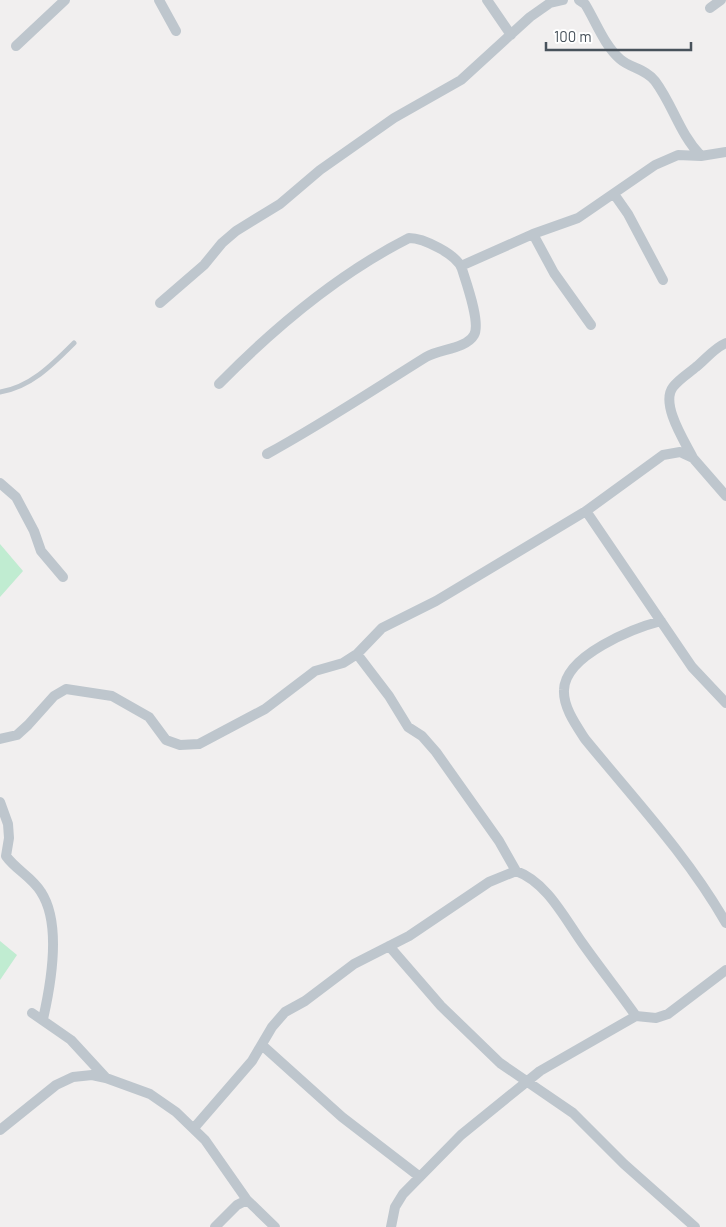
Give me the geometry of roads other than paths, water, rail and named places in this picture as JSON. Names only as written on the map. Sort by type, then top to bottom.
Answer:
[{"type":"street","points":[[16,46],[65,0]]},
{"type":"street","points":[[159,0],[176,31]]},
{"type":"street","points":[[487,0],[511,35]]},
{"type":"street","points":[[160,303],[204,265],[222,243],[236,231],[280,204],[320,170],[394,118],[461,80],[530,17],[550,3],[563,0]]},
{"type":"street","points":[[579,0],[585,4],[612,50],[621,60],[647,74],[655,81],[685,139],[701,156]]},
{"type":"street","points":[[710,8],[721,0]]},
{"type":"street","points":[[461,266],[533,234],[578,218],[655,165],[678,155],[701,156],[726,152]]},
{"type":"street","points":[[614,194],[628,214],[662,280]]},
{"type":"street","points":[[533,234],[554,273],[591,325]]},
{"type":"street","points":[[219,384],[261,341],[311,302],[409,238],[429,241],[461,266],[476,326],[474,336],[464,343],[429,355],[320,426],[267,454]]},
{"type":"street","points":[[726,343],[716,349],[680,380],[668,400],[678,429],[693,458],[726,496]]},
{"type":"street","points":[[0,740],[17,734],[28,725],[54,696],[66,689],[112,696],[149,717],[166,740],[180,745],[199,744],[265,709],[315,671],[342,664],[357,654],[382,628],[436,601],[586,511],[663,455],[680,452],[693,458]]},
{"type":"street","points":[[0,483],[16,497],[34,531],[41,551],[63,577]]},
{"type":"street","points":[[586,511],[692,667],[726,703]]},
{"type":"street","points":[[661,621],[627,632],[581,660],[568,676],[564,689],[567,703],[573,721],[585,739],[672,842],[706,887],[726,923]]},
{"type":"street","points":[[357,654],[389,696],[408,727],[422,736],[436,752],[499,841],[516,871],[527,875],[536,882],[552,900],[636,1016]]},
{"type":"street","points":[[0,802],[8,824],[9,838],[6,856],[42,893],[49,911],[52,933],[52,963],[43,1019]]},
{"type":"street","points":[[194,1128],[263,1046],[272,1027],[285,1012],[354,964],[409,936],[490,882],[516,871]]},
{"type":"street","points":[[389,946],[441,1006],[500,1063],[572,1114],[624,1164],[695,1227]]},
{"type":"street","points":[[391,1227],[394,1207],[403,1194],[462,1136],[540,1071],[597,1036],[636,1016],[656,1018],[668,1014],[726,970]]},
{"type":"street","points":[[32,1013],[71,1040],[106,1078]]},
{"type":"street","points":[[263,1046],[342,1117],[420,1177]]},
{"type":"street","points":[[0,1130],[56,1085],[73,1077],[92,1075],[106,1078],[150,1094],[194,1128],[246,1200],[275,1227]]},
{"type":"street","points":[[215,1227],[246,1200]]},
{"type":"lane","points":[[0,392],[10,390],[45,372],[74,343]]}]
